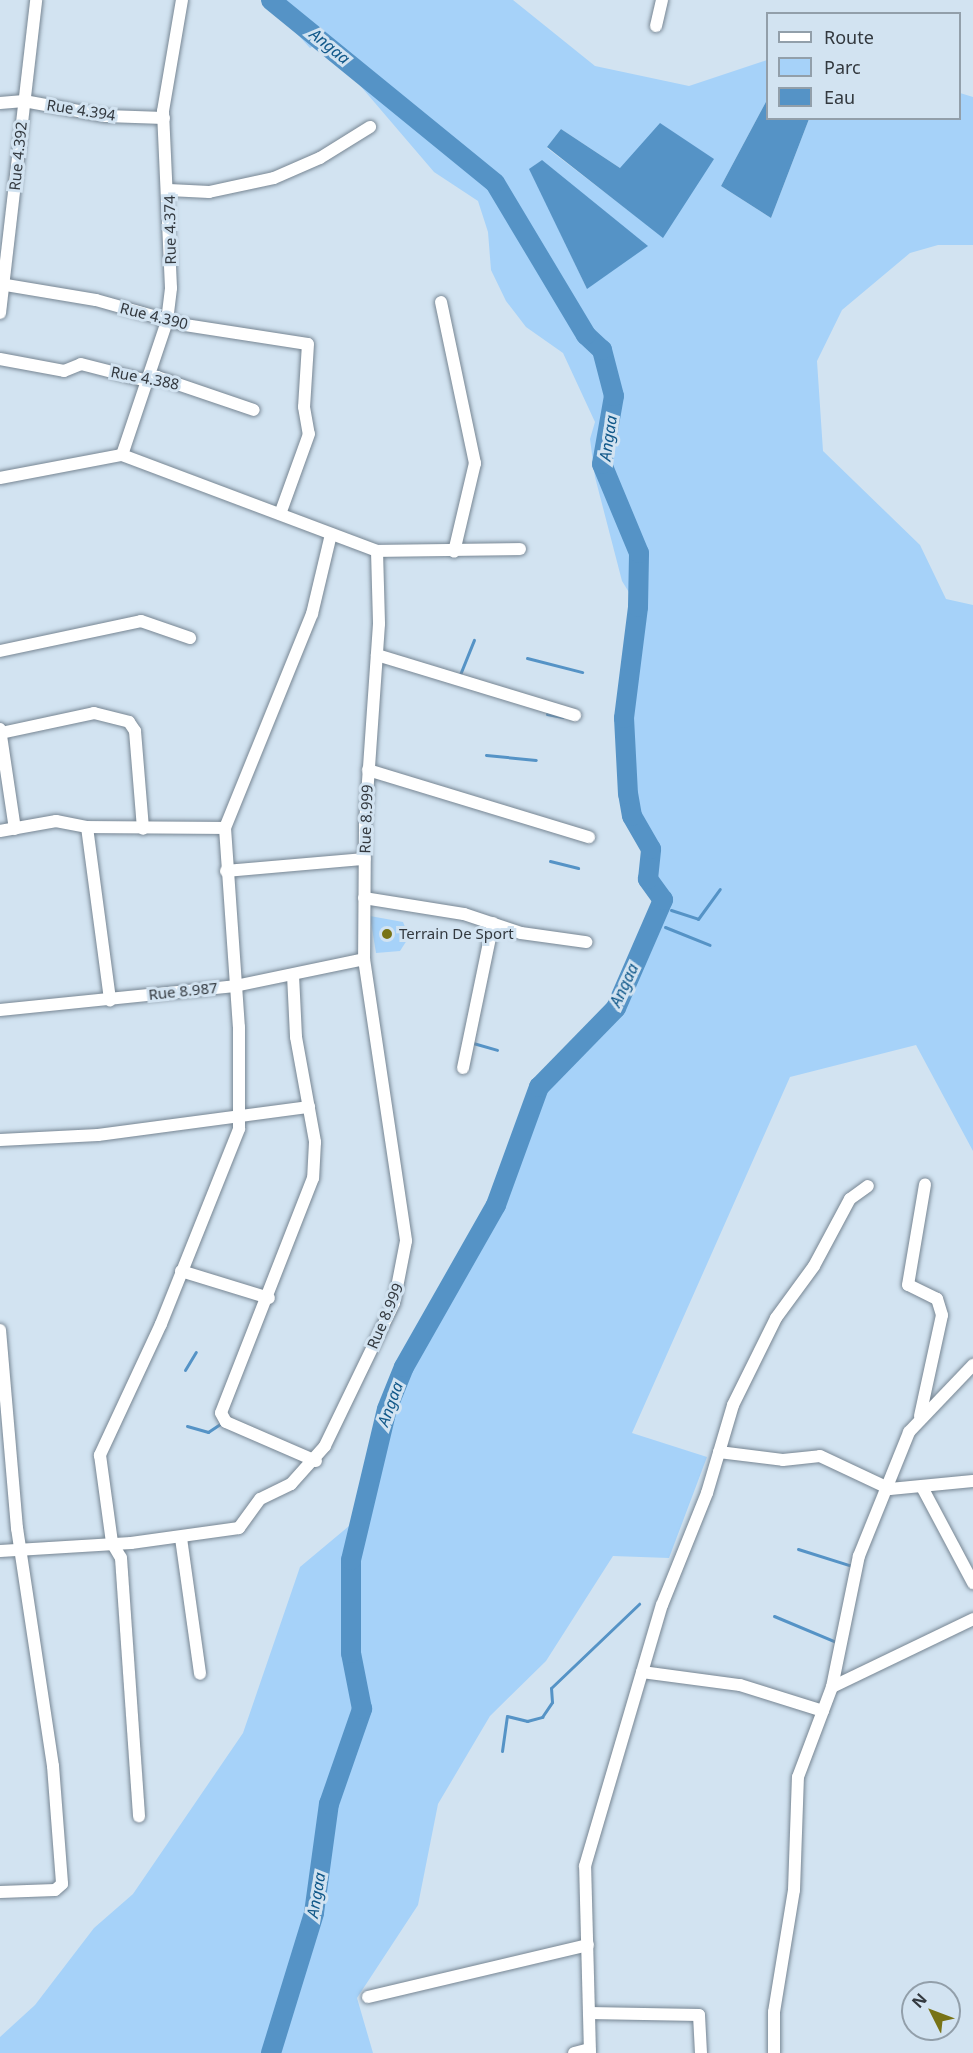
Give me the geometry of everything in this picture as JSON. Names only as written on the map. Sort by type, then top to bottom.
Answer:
[{"type":"street","name":"Rue 4.392","points":[[0,313],[36,0]]},
{"type":"street","name":"Rue 4.374","points":[[122,456],[166,321],[169,190],[164,118],[172,36],[182,0]]},
{"type":"street","points":[[656,26],[662,0]]},
{"type":"street","name":"Rue 4.394","points":[[0,103],[24,101],[106,116],[164,118]]},
{"type":"street","points":[[169,190],[209,192],[274,178],[320,158],[370,128]]},
{"type":"street","name":"Rue 4.390","points":[[3,284],[96,300],[166,321],[308,344],[304,397],[309,434],[280,514]]},
{"type":"street","points":[[441,302],[475,463],[454,552]]},
{"type":"street","name":"Rue 4.388","points":[[0,359],[64,372],[81,364],[147,381],[165,380],[254,410]]},
{"type":"street","points":[[0,478],[122,456],[377,551],[454,552],[520,549]]},
{"type":"street","points":[[139,1816],[120,1558],[112,1543],[101,1446],[232,1153],[240,1117],[225,828],[312,614],[331,534]]},
{"type":"street","name":"Rue 8.999","points":[[316,1461],[394,1303],[406,1254],[364,959],[364,859],[377,655],[377,551]]},
{"type":"street","points":[[0,651],[141,621],[190,638]]},
{"type":"street","points":[[377,655],[575,715]]},
{"type":"street","points":[[15,829],[0,731],[94,713],[129,722],[135,731],[143,829]]},
{"type":"street","points":[[369,770],[589,837]]},
{"type":"street","points":[[0,831],[56,821],[87,827],[225,828]]},
{"type":"street","points":[[87,827],[110,1000]]},
{"type":"street","points":[[226,871],[364,859]]},
{"type":"street","points":[[364,898],[493,923],[520,933],[586,942]]},
{"type":"street","points":[[463,1068],[493,923]]},
{"type":"street","name":"Rue 8.987","points":[[0,1010],[235,986],[364,959]]},
{"type":"street","points":[[0,1551],[181,1538],[239,1528],[260,1498],[291,1484],[316,1461],[222,1419],[238,1365],[269,1298],[313,1178],[309,1107],[293,975]]},
{"type":"street","points":[[0,1140],[240,1117],[309,1107]]},
{"type":"street","points":[[919,1419],[942,1316],[937,1299],[908,1285],[926,1184]]},
{"type":"street","points":[[574,2053],[590,2051],[588,1850],[642,1672],[719,1452],[727,1417],[776,1318],[814,1266],[852,1195],[868,1186]]},
{"type":"street","points":[[181,1271],[269,1298]]},
{"type":"street","points":[[0,1330],[2,1377],[20,1549],[53,1766],[62,1884],[55,1890],[0,1892]]},
{"type":"street","points":[[774,2053],[774,2013],[794,1890],[798,1777],[832,1687],[859,1556],[890,1489],[903,1446],[919,1419],[973,1365]]},
{"type":"street","points":[[719,1452],[783,1460],[820,1456],[890,1489],[973,1481]]},
{"type":"street","points":[[922,1487],[973,1583]]},
{"type":"street","points":[[181,1538],[200,1674]]},
{"type":"street","points":[[832,1687],[973,1619]]},
{"type":"street","points":[[642,1672],[740,1685],[823,1711]]},
{"type":"street","points":[[368,1997],[588,1945]]},
{"type":"street","points":[[589,2013],[699,2014],[701,2053]]},
{"type":"green space","points":[[266,0],[513,0],[595,66],[689,86],[766,60],[766,102],[721,186],[771,218],[809,120],[961,120],[961,93],[973,97],[973,245],[938,245],[910,253],[842,310],[817,361],[823,451],[920,545],[946,599],[973,605],[973,1151],[916,1045],[790,1077],[632,1433],[707,1457],[669,1558],[613,1556],[546,1661],[490,1716],[438,1804],[418,1905],[357,1998],[373,2053],[0,2053],[0,2037],[35,2005],[94,1928],[133,1894],[243,1733],[300,1567],[361,1516],[371,1462],[404,1367],[496,1205],[539,1087],[616,1008],[663,905],[648,879],[651,849],[632,816],[628,794],[624,718],[638,607],[622,581],[595,477],[590,439],[595,422],[563,353],[526,327],[506,301],[491,270],[488,232],[478,201],[434,172],[322,41],[310,48]],"holes":[[[561,129],[620,168],[663,237],[547,148]],[[542,160],[587,289],[530,169]]]},
{"type":"green space","name":"Terrain De Sport","points":[[370,916],[403,922],[409,937],[400,951],[376,953]]},
{"type":"water","points":[[766,102],[766,120],[809,120],[771,218],[721,186]]},
{"type":"water","points":[[660,123],[714,159],[663,238],[547,147],[561,129],[620,168]]},
{"type":"water","points":[[542,160],[648,246],[587,289],[529,169]]},
{"type":"waterway","name":"Angaa","points":[[271,0],[495,183],[586,335],[602,350],[614,396],[602,464],[639,553],[638,607],[624,718],[628,794],[632,816],[651,849],[648,879],[663,900],[616,1008],[539,1087],[496,1205],[404,1367],[387,1409],[351,1560],[351,1653],[362,1709],[329,1804],[314,1913],[271,2053]]},
{"type":"waterway","points":[[459,677],[474,640]]},
{"type":"waterway","points":[[527,658],[582,672]]},
{"type":"waterway","points":[[547,714],[563,717]]},
{"type":"waterway","points":[[486,755],[536,760]]},
{"type":"waterway","points":[[550,861],[578,868]]},
{"type":"waterway","points":[[671,910],[698,919],[720,889]]},
{"type":"waterway","points":[[665,927],[710,945]]},
{"type":"waterway","points":[[473,1043],[497,1050]]},
{"type":"waterway","points":[[185,1370],[196,1352]]},
{"type":"waterway","points":[[187,1426],[208,1432],[220,1424]]},
{"type":"waterway","points":[[798,1549],[852,1566]]},
{"type":"waterway","points":[[502,1751],[507,1716],[527,1721],[542,1717],[552,1702],[551,1688],[639,1604]]},
{"type":"waterway","points":[[774,1616],[836,1642]]},
{"type":"place","name":"Terrain De Sport","points":[[387,934]]}]
